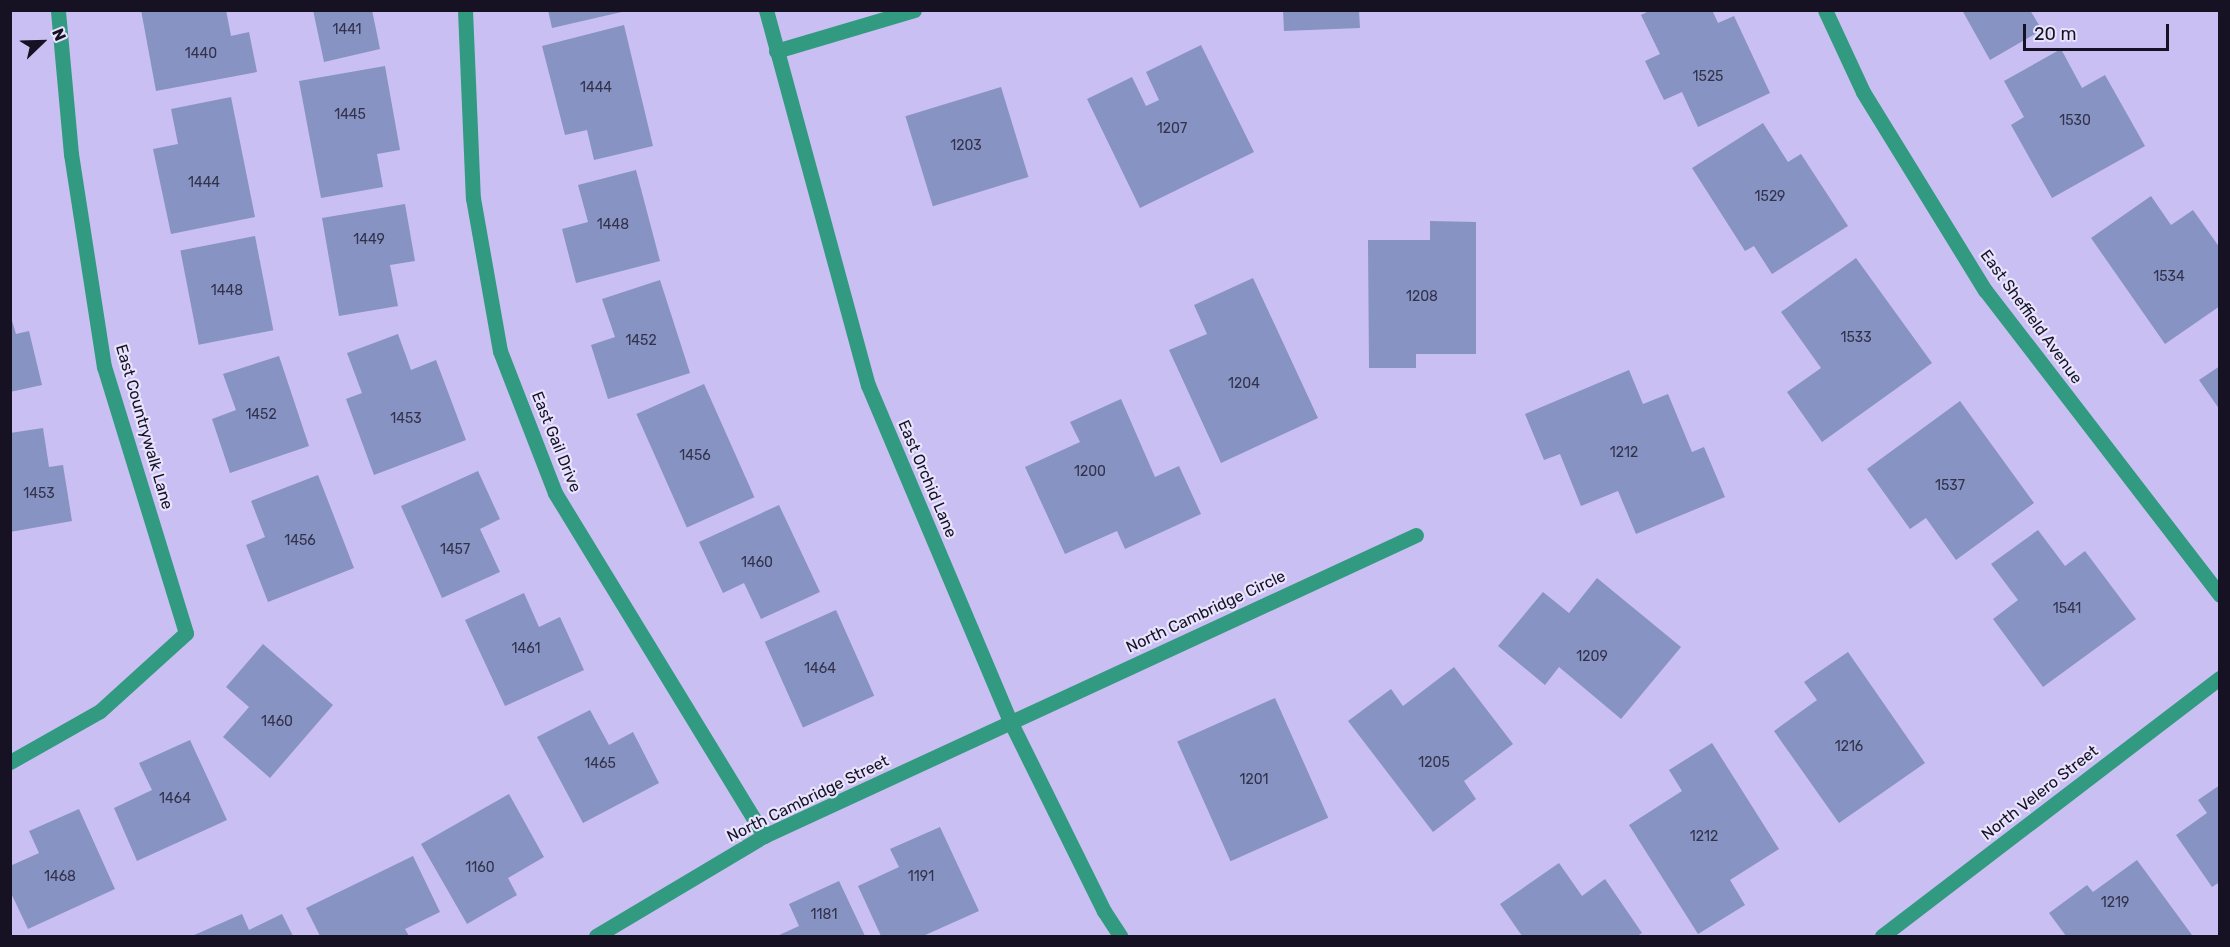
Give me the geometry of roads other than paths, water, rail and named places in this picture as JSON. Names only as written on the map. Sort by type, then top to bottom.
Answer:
[{"type":"street","name":"East Countrywalk Lane","points":[[10,762],[99,711],[186,633],[104,367],[71,154],[58,10]]},
{"type":"street","name":"East Gail Drive","points":[[465,10],[473,198],[500,351],[555,493],[764,836]]},
{"type":"street","name":"East Orchid Lane","points":[[766,10],[868,385],[1011,723],[1104,911],[1120,936]]},
{"type":"street","points":[[776,51],[914,10]]},
{"type":"street","name":"East Sheffield Avenue","points":[[1825,10],[1863,92],[1985,290],[2220,595]]},
{"type":"street","name":"North Cambridge Circle","points":[[1011,723],[1416,535]]},
{"type":"street","name":"North Velero Street","points":[[1882,936],[2220,678]]},
{"type":"street","name":"North Cambridge Street","points":[[596,936],[764,836],[1011,723]]}]
